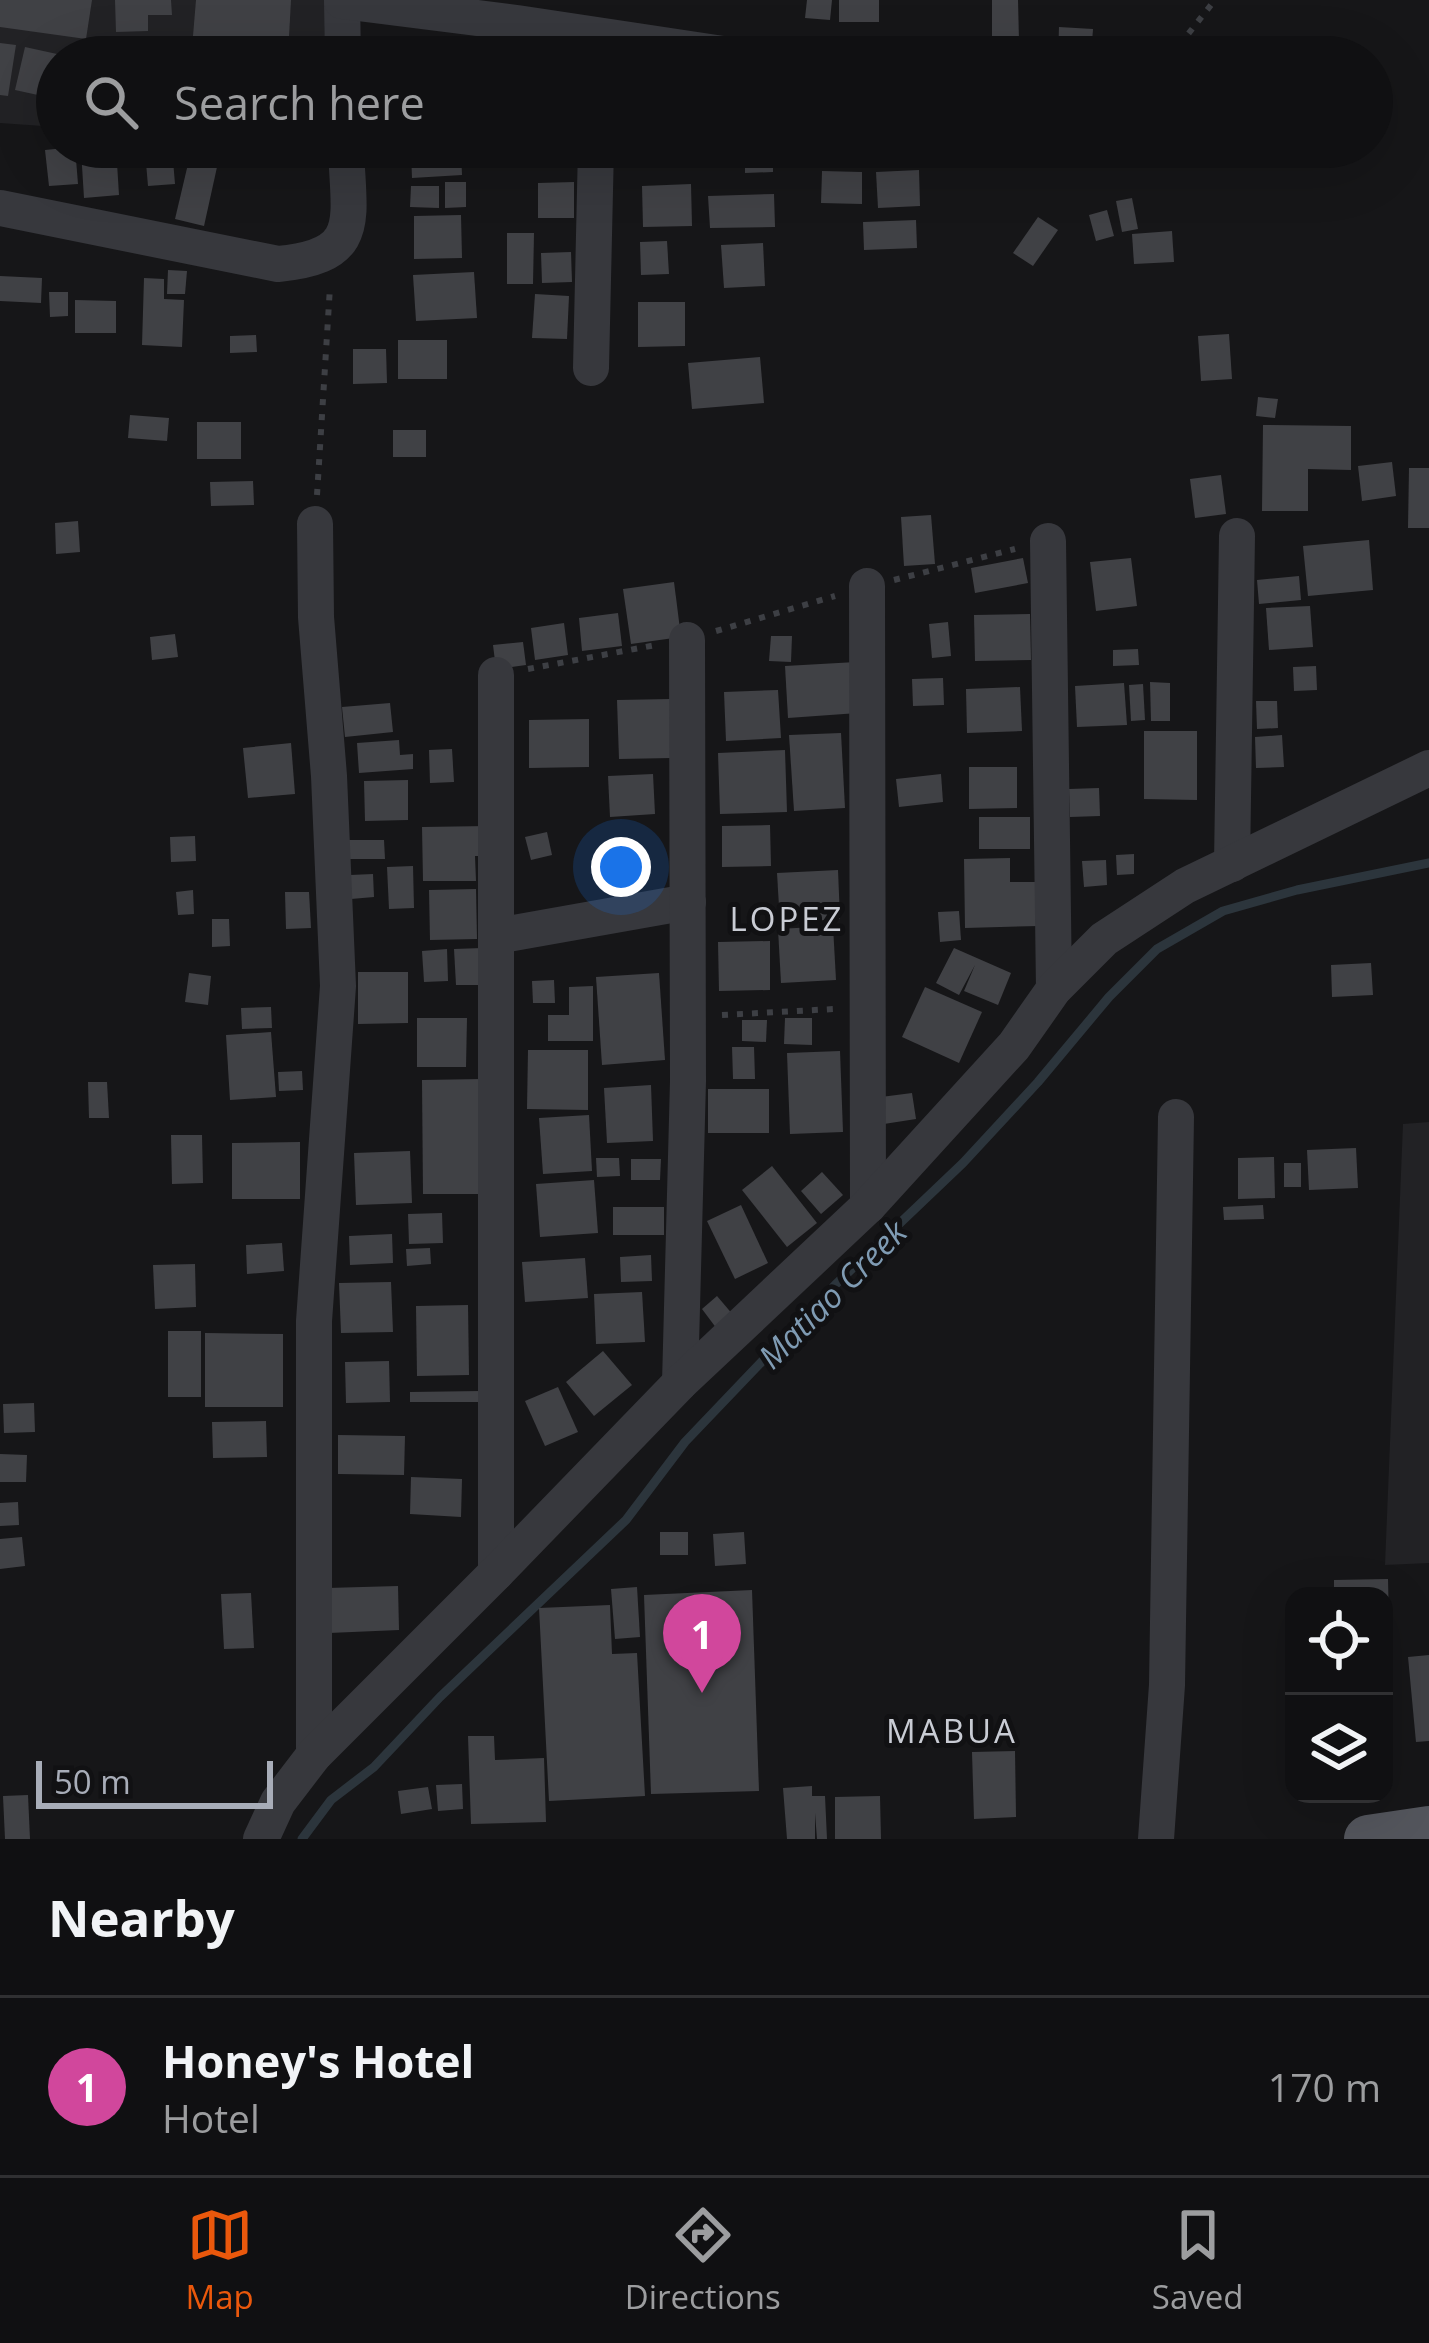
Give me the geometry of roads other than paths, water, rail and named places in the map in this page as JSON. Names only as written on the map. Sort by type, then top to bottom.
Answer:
[{"type":"main road","points":[[1368,1839],[1429,1830]]},
{"type":"street","points":[[343,36],[342,0],[517,23],[561,36]]},
{"type":"street","points":[[0,208],[278,264],[310,261],[329,253],[343,238],[348,214],[347,168]]},
{"type":"street","points":[[591,368],[596,168]]},
{"type":"street","points":[[314,1755],[314,1322],[338,986],[316,617],[316,524]]},
{"type":"street","points":[[1232,864],[1237,536]]},
{"type":"street","points":[[1048,541],[1054,989]]},
{"type":"street","points":[[867,586],[868,1206]]},
{"type":"street","points":[[680,1383],[688,1016],[687,640]]},
{"type":"street","points":[[496,675],[496,1574]]},
{"type":"street","points":[[261,1839],[278,1802],[314,1755],[680,1383],[868,1206],[1014,1046],[1054,989],[1103,939],[1185,886],[1429,768]]},
{"type":"street","points":[[497,936],[688,902]]},
{"type":"street","points":[[1156,1839],[1167,1685],[1176,1117]]},
{"type":"waterway","name":"Matiao Creek","points":[[302,1839],[331,1800],[374,1767],[440,1697],[626,1520],[685,1442],[835,1285],[963,1163],[1157,949],[1223,911],[1297,890],[1429,863]]},
{"type":"place","name":"Honey's Hotel","points":[[702,1693]]},
{"type":"district","name":"LOPEZ","points":[[787,918]]},
{"type":"district","name":"MABUA","points":[[952,1730]]}]
